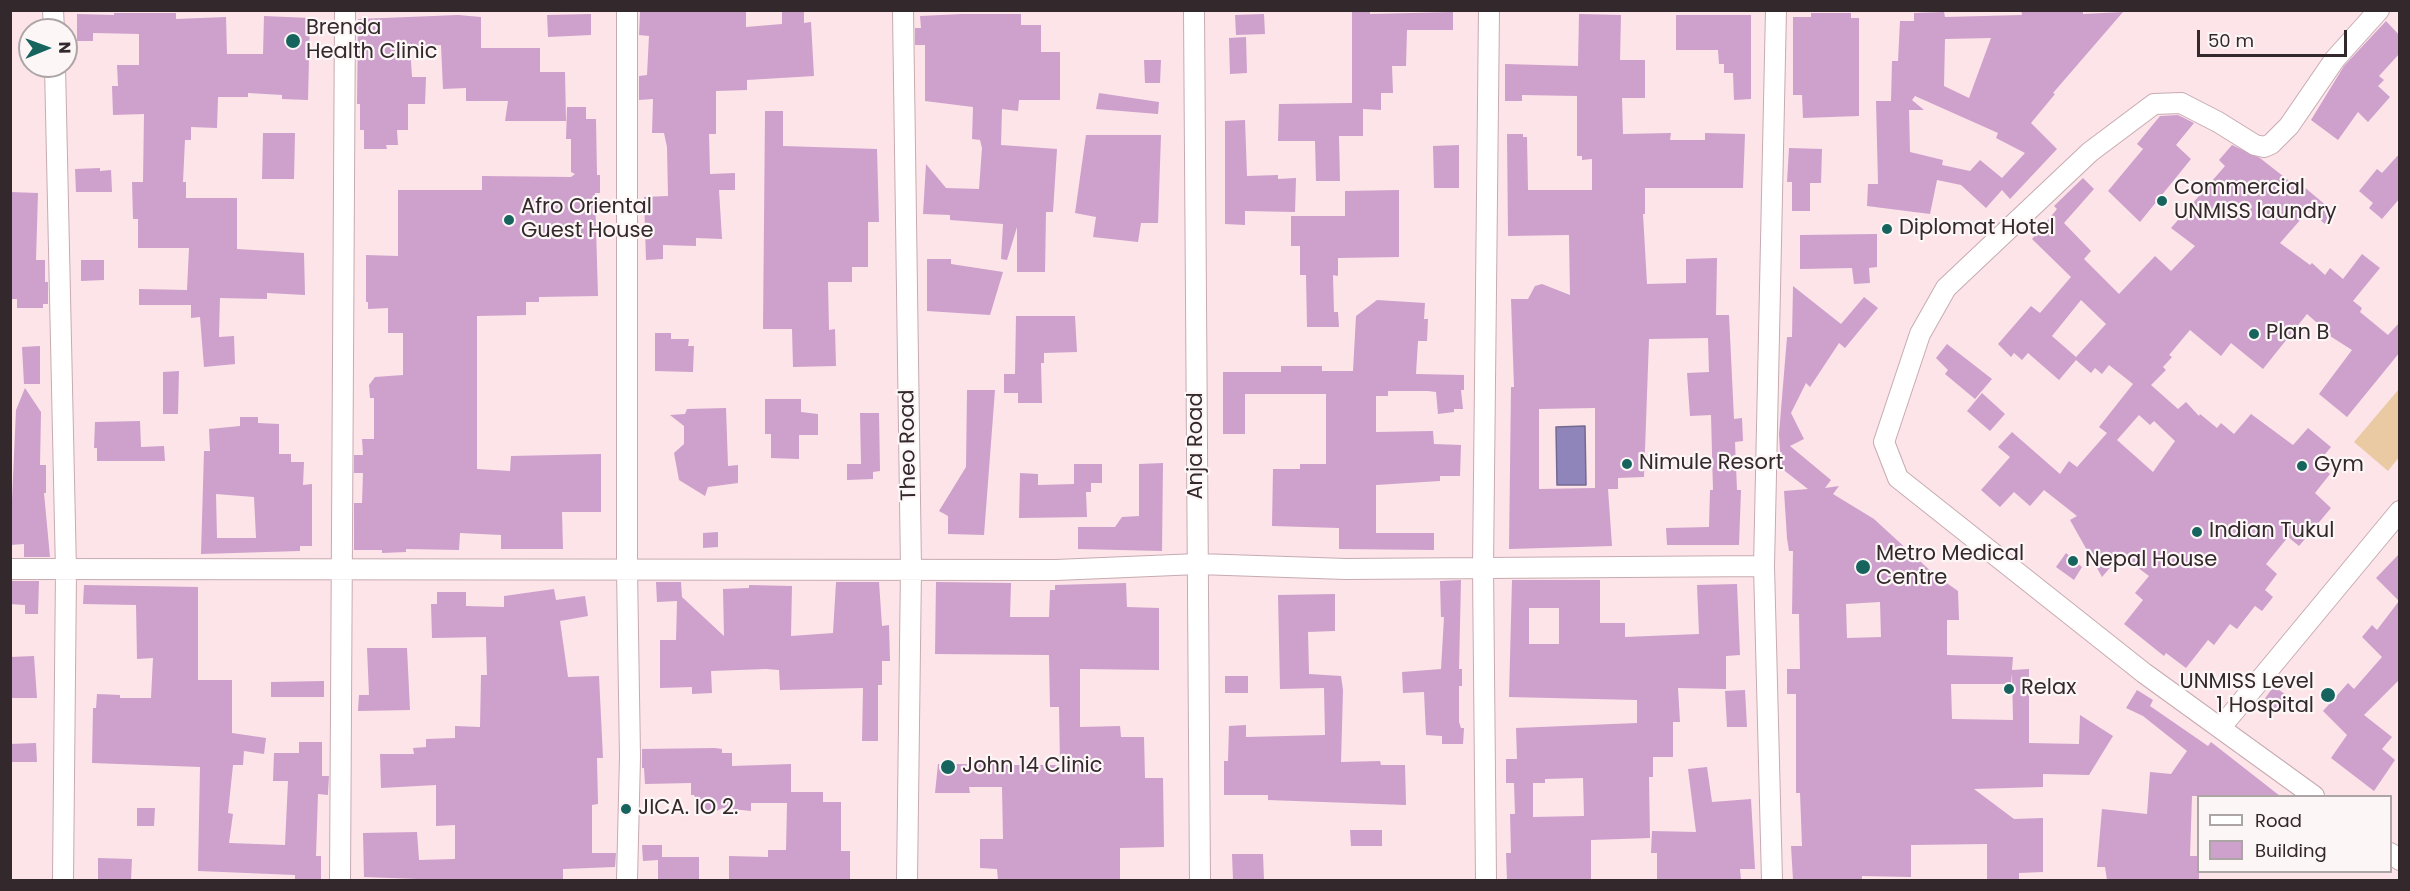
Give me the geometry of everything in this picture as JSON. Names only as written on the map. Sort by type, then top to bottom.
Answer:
[{"type":"street","points":[[340,880],[345,10]]},
{"type":"street","points":[[627,10],[627,570],[630,757],[627,880]]},
{"type":"street","name":"Theo Road","points":[[903,10],[911,569],[907,880]]},
{"type":"street","name":"Anja Road","points":[[1194,10],[1200,880]]},
{"type":"street","points":[[1486,880],[1482,567],[1489,10]]},
{"type":"street","points":[[1772,880],[1764,566],[1776,10]]},
{"type":"street","points":[[2313,795],[2144,673],[1898,478],[1884,442],[1920,334],[1946,288],[2090,152],[2154,104],[2181,103],[2255,145],[2264,147],[2271,144],[2289,126],[2335,58],[2379,10]]},
{"type":"street","points":[[55,78],[66,571],[63,880]]},
{"type":"street","points":[[2221,727],[2400,512]]},
{"type":"street","points":[[10,569],[66,571],[1056,570],[1198,564],[1346,569],[1764,566]]},
{"type":"shaded area","points":[[2399,389],[2399,457],[2388,471],[2354,442]]},
{"type":"shaded area","points":[[1585,426],[1586,485],[1557,485],[1556,427]]},
{"type":"building","points":[[746,10],[746,27],[782,24],[782,10],[804,10],[804,23],[811,22],[814,76],[747,80],[747,90],[716,91],[716,134],[709,134],[710,174],[735,173],[735,190],[719,190],[722,239],[696,238],[696,246],[663,245],[663,259],[646,260],[644,197],[668,196],[667,147],[664,133],[652,133],[653,99],[639,100],[639,76],[647,75],[649,36],[639,35],[640,12]]},
{"type":"building","points":[[1352,10],[1370,10],[1370,14],[1453,12],[1453,30],[1407,30],[1406,66],[1392,66],[1393,93],[1381,93],[1381,110],[1363,109],[1363,136],[1339,136],[1340,181],[1316,181],[1315,141],[1278,141],[1279,104],[1352,103]]},
{"type":"building","points":[[2021,10],[2083,10],[2083,14],[2123,12],[2053,93],[2055,94],[2031,123],[2057,149],[2010,199],[2002,190],[1986,208],[1961,185],[1937,180],[1930,214],[1867,206],[1868,184],[1878,184],[1876,101],[1891,101],[1892,61],[1898,61],[1900,21],[1914,21],[1914,13],[1944,12],[1945,17],[2022,15]],"holes":[[[1991,38],[1969,98],[1944,86],[1945,39]],[[1915,96],[1998,133],[1996,138],[2025,153],[2002,178],[1980,160],[1970,171],[1942,165],[1943,160],[1910,152],[1909,110],[1924,110],[1912,100]]]},
{"type":"building","points":[[114,13],[176,13],[176,19],[226,17],[227,54],[263,54],[264,16],[310,18],[308,100],[282,99],[282,95],[248,93],[248,97],[218,97],[217,128],[191,127],[191,140],[185,140],[183,182],[186,182],[186,198],[237,198],[237,249],[304,253],[305,295],[267,293],[267,299],[220,298],[219,337],[234,336],[235,364],[204,367],[200,317],[191,318],[191,305],[139,305],[139,289],[187,290],[189,248],[138,248],[138,219],[133,219],[132,182],[143,182],[144,114],[113,115],[112,86],[118,86],[117,65],[139,65],[139,34],[93,33],[93,41],[78,41],[77,14],[114,15]]},
{"type":"building","points":[[1811,13],[1851,13],[1851,18],[1859,18],[1859,116],[1803,118],[1802,95],[1793,95],[1793,17],[1811,17]]},
{"type":"building","points":[[591,14],[591,35],[548,37],[547,15]]},
{"type":"building","points":[[1021,14],[1021,25],[1041,25],[1041,52],[1060,52],[1060,100],[1019,100],[1018,111],[1002,109],[1001,145],[1057,149],[1053,212],[1046,212],[1045,272],[1017,272],[1017,227],[1007,260],[1001,259],[1003,224],[950,220],[950,215],[923,214],[926,164],[946,188],[979,189],[982,148],[980,140],[972,139],[973,107],[925,101],[925,45],[915,45],[915,28],[921,28],[920,16]]},
{"type":"building","points":[[1264,14],[1265,34],[1236,35],[1235,15]]},
{"type":"building","points":[[1579,14],[1621,15],[1620,60],[1645,60],[1645,98],[1622,98],[1623,134],[1671,133],[1670,140],[1705,140],[1705,133],[1745,134],[1743,188],[1645,188],[1645,214],[1643,214],[1647,284],[1686,283],[1686,259],[1717,258],[1716,315],[1729,315],[1734,419],[1742,418],[1743,441],[1735,442],[1737,490],[1741,490],[1739,545],[1667,545],[1666,528],[1709,527],[1710,490],[1713,490],[1711,415],[1690,416],[1687,373],[1709,372],[1708,338],[1649,339],[1644,477],[1618,478],[1618,489],[1608,489],[1612,546],[1509,549],[1511,387],[1514,387],[1511,299],[1528,299],[1535,286],[1542,284],[1570,295],[1569,235],[1508,236],[1507,134],[1523,134],[1523,137],[1527,137],[1528,190],[1592,190],[1592,159],[1582,160],[1582,156],[1577,156],[1577,96],[1522,95],[1522,101],[1505,101],[1505,64],[1578,66]],"holes":[[[1595,408],[1595,488],[1539,489],[1539,409]]]},
{"type":"building","points":[[458,15],[481,17],[481,48],[540,48],[540,72],[565,72],[566,121],[505,121],[508,101],[466,101],[466,88],[443,89],[441,45],[410,46],[412,77],[426,77],[425,104],[408,104],[408,130],[397,130],[398,145],[386,145],[387,149],[364,149],[364,130],[360,130],[360,104],[357,104],[358,19]]},
{"type":"building","points":[[1676,15],[1751,15],[1751,99],[1734,100],[1733,73],[1724,73],[1724,64],[1719,64],[1718,50],[1676,50]]},
{"type":"building","points":[[2386,21],[2400,36],[2400,53],[2379,76],[2384,80],[2378,86],[2390,97],[2368,122],[2358,112],[2338,140],[2311,120],[2344,66]]},
{"type":"building","points":[[1246,37],[1247,73],[1230,74],[1229,38]]},
{"type":"building","points":[[1144,60],[1161,60],[1160,83],[1145,83]]},
{"type":"building","points":[[1099,93],[1159,102],[1158,114],[1096,109]]},
{"type":"building","points":[[567,107],[586,107],[586,119],[596,119],[597,175],[600,175],[600,193],[595,193],[598,296],[539,297],[539,302],[526,302],[526,315],[477,316],[477,469],[510,471],[511,456],[601,454],[601,512],[562,512],[563,549],[501,549],[501,535],[460,533],[459,550],[406,549],[406,552],[382,553],[382,550],[354,550],[354,503],[362,503],[363,473],[354,473],[354,455],[363,455],[362,439],[374,439],[374,398],[370,398],[369,385],[375,377],[403,375],[403,333],[388,333],[388,308],[368,309],[366,255],[398,256],[398,190],[482,190],[482,176],[571,177],[575,174],[571,172],[571,139],[566,139]]},
{"type":"building","points":[[765,111],[783,111],[783,146],[877,149],[879,222],[868,222],[868,267],[852,267],[852,282],[828,282],[829,330],[835,329],[836,366],[793,367],[792,329],[763,329]]},
{"type":"building","points":[[2178,115],[2194,123],[2176,145],[2191,159],[2140,222],[2108,191],[2143,149],[2137,144],[2160,116]]},
{"type":"building","points":[[1245,120],[1247,176],[1278,175],[1278,179],[1296,178],[1295,212],[1245,211],[1245,225],[1225,224],[1225,121]]},
{"type":"building","points":[[263,133],[295,133],[294,179],[262,179]]},
{"type":"building","points":[[1086,135],[1161,135],[1158,223],[1141,223],[1138,242],[1093,237],[1096,217],[1075,213]]},
{"type":"building","points":[[1459,145],[1459,188],[1434,188],[1433,146]]},
{"type":"building","points":[[2232,145],[2260,158],[2293,184],[2296,180],[2335,213],[2325,224],[2309,210],[2280,243],[2310,265],[2312,263],[2325,275],[2330,268],[2343,279],[2362,254],[2380,268],[2353,301],[2362,308],[2360,312],[2388,335],[2400,322],[2400,352],[2347,417],[2319,394],[2352,350],[2330,336],[2307,314],[2263,369],[2231,343],[2221,356],[2190,330],[2169,355],[2172,357],[2163,367],[2166,370],[2151,385],[2178,409],[2186,402],[2199,416],[2200,414],[2217,428],[2221,423],[2234,434],[2251,414],[2293,445],[2308,428],[2331,447],[2317,464],[2330,474],[2315,493],[2331,508],[2299,546],[2288,537],[2266,564],[2277,574],[2265,590],[2273,597],[2262,611],[2255,606],[2237,629],[2230,624],[2214,645],[2208,640],[2186,668],[2166,653],[2164,656],[2124,624],[2143,600],[2135,593],[2149,576],[2121,555],[2102,577],[2070,520],[2077,516],[2044,490],[2030,506],[2014,492],[2000,507],[1981,490],[2010,457],[1998,447],[2012,432],[2060,474],[2069,461],[2077,467],[2107,433],[2099,427],[2133,384],[2109,365],[2102,374],[2095,368],[2091,373],[2076,360],[2059,380],[2028,353],[2022,360],[2014,353],[2011,357],[1998,344],[2031,306],[2040,313],[2071,277],[2032,239],[2057,209],[2054,206],[2083,178],[2094,189],[2064,223],[2091,251],[2084,259],[2119,294],[2155,256],[2171,271],[2195,246],[2171,228],[2225,166],[2219,160]],"holes":[[[2081,300],[2106,324],[2076,357],[2052,336]],[[2139,415],[2150,425],[2154,421],[2175,441],[2153,472],[2117,440]]]},
{"type":"building","points":[[1789,148],[1822,149],[1821,183],[1810,183],[1810,211],[1792,211],[1792,182],[1787,182]]},
{"type":"building","points":[[2400,153],[2400,198],[2382,219],[2369,208],[2373,203],[2359,191],[2377,169],[2382,173]]},
{"type":"building","points":[[100,168],[100,171],[111,170],[112,192],[76,192],[75,169]]},
{"type":"building","points":[[1399,190],[1399,257],[1338,258],[1338,276],[1333,275],[1334,312],[1338,312],[1339,327],[1307,327],[1306,275],[1300,275],[1300,246],[1291,246],[1291,216],[1345,216],[1345,191]]},
{"type":"building","points":[[10,192],[38,193],[36,260],[45,260],[45,282],[48,282],[48,304],[43,304],[43,308],[17,308],[17,299],[10,299]]},
{"type":"building","points":[[1877,234],[1877,267],[1869,268],[1870,283],[1854,284],[1852,268],[1800,269],[1800,235]]},
{"type":"building","points":[[927,259],[951,259],[951,264],[1003,272],[990,315],[927,311]]},
{"type":"building","points":[[81,260],[104,260],[104,280],[81,281]]},
{"type":"building","points":[[1793,286],[1841,324],[1864,297],[1878,308],[1845,348],[1839,343],[1810,387],[1806,383],[1791,413],[1804,439],[1790,446],[1831,480],[1825,488],[1839,486],[1833,494],[1874,519],[1934,574],[1958,591],[1959,620],[1947,620],[1947,655],[2013,657],[2012,670],[2029,669],[2029,743],[2079,744],[2080,715],[2113,736],[2089,775],[2043,774],[2043,787],[1974,789],[2014,819],[2043,818],[2043,872],[2019,873],[2019,880],[1987,880],[1987,844],[1911,845],[1911,877],[1862,876],[1862,880],[1793,880],[1791,846],[1802,846],[1800,793],[1796,793],[1796,694],[1787,694],[1787,669],[1800,669],[1799,614],[1792,614],[1793,551],[1789,551],[1787,538],[1784,491],[1808,489],[1781,468],[1779,434],[1787,337],[1792,337]],"holes":[[[1880,602],[1881,637],[1847,638],[1846,604]],[[2012,673],[2013,720],[1952,719],[1951,684],[2011,684]]]},
{"type":"building","points":[[1377,300],[1425,303],[1424,319],[1428,319],[1427,341],[1418,341],[1416,374],[1464,375],[1464,390],[1461,390],[1463,409],[1454,409],[1454,412],[1438,414],[1436,392],[1388,391],[1388,396],[1376,396],[1376,432],[1433,431],[1434,444],[1461,445],[1460,476],[1440,476],[1440,481],[1376,485],[1376,533],[1434,533],[1434,550],[1339,549],[1339,528],[1272,526],[1273,469],[1300,469],[1300,464],[1326,464],[1326,394],[1245,394],[1245,434],[1223,434],[1223,372],[1281,372],[1281,366],[1322,366],[1322,371],[1353,371],[1356,316]]},
{"type":"building","points":[[1016,316],[1075,316],[1077,352],[1044,353],[1044,363],[1041,363],[1042,403],[1018,403],[1018,393],[1004,393],[1004,374],[1015,374]]},
{"type":"building","points":[[655,333],[671,333],[671,339],[689,339],[688,346],[694,346],[693,372],[655,371]]},
{"type":"building","points":[[1947,344],[1992,379],[1975,399],[1945,374],[1948,370],[1936,358]]},
{"type":"building","points":[[40,346],[40,384],[24,384],[22,347]]},
{"type":"building","points":[[179,371],[178,414],[163,414],[163,372]]},
{"type":"building","points":[[25,388],[41,412],[40,465],[46,465],[46,493],[44,493],[50,557],[24,557],[24,544],[10,545],[16,410]]},
{"type":"building","points":[[967,390],[995,390],[984,535],[948,534],[948,516],[939,511],[966,467]]},
{"type":"building","points":[[1982,393],[2005,414],[1990,431],[1967,411]]},
{"type":"building","points":[[765,399],[801,399],[801,412],[818,414],[818,435],[799,435],[799,459],[771,458],[771,434],[765,434]]},
{"type":"building","points":[[726,408],[728,466],[738,465],[738,483],[708,487],[705,496],[679,480],[674,453],[684,444],[684,426],[670,415],[685,414],[687,409]]},
{"type":"building","points":[[860,413],[879,413],[880,471],[873,472],[873,479],[847,480],[847,464],[861,464]]},
{"type":"building","points":[[240,417],[258,417],[258,423],[279,424],[279,454],[291,454],[291,462],[304,462],[303,485],[312,484],[312,546],[300,546],[300,551],[201,554],[204,451],[210,451],[209,429],[240,426]],"holes":[[[216,494],[254,497],[256,538],[217,538]]]},
{"type":"building","points":[[140,421],[141,447],[164,446],[165,461],[97,461],[97,448],[94,448],[95,422]]},
{"type":"building","points":[[1163,463],[1162,551],[1078,549],[1078,527],[1115,527],[1122,517],[1139,516],[1139,464]]},
{"type":"building","points":[[1074,464],[1102,464],[1102,483],[1091,483],[1091,492],[1086,492],[1087,517],[1019,518],[1020,473],[1038,474],[1038,485],[1074,484]]},
{"type":"building","points":[[718,532],[718,547],[703,548],[703,533]]},
{"type":"building","points":[[2066,553],[2082,567],[2074,580],[2056,567]]},
{"type":"building","points":[[2400,553],[2400,679],[2364,715],[2392,737],[2382,749],[2395,760],[2374,791],[2331,758],[2347,735],[2323,711],[2348,683],[2354,689],[2382,657],[2362,637],[2372,625],[2377,630],[2399,601],[2376,578]]},
{"type":"building","points":[[1461,580],[1459,669],[1462,669],[1462,686],[1459,686],[1459,722],[1461,728],[1464,728],[1463,744],[1442,744],[1442,736],[1426,735],[1424,692],[1403,693],[1402,672],[1441,669],[1444,617],[1441,617],[1440,581]]},
{"type":"building","points":[[1512,580],[1600,580],[1600,623],[1625,623],[1625,637],[1699,634],[1697,585],[1737,584],[1740,655],[1726,656],[1726,689],[1678,688],[1680,722],[1673,722],[1673,757],[1653,757],[1653,777],[1649,777],[1650,838],[1591,840],[1591,880],[1507,880],[1506,853],[1511,853],[1510,814],[1515,814],[1514,783],[1506,783],[1506,759],[1517,759],[1516,728],[1637,723],[1637,700],[1509,697]],"holes":[[[1529,608],[1559,608],[1559,644],[1529,644]],[[1583,778],[1584,816],[1533,817],[1533,783],[1545,783],[1545,779]]]},
{"type":"building","points":[[10,581],[39,581],[38,614],[25,614],[25,605],[10,604]]},
{"type":"building","points":[[656,582],[681,582],[682,597],[724,636],[723,589],[749,588],[749,585],[792,586],[791,636],[833,633],[836,582],[879,582],[882,626],[889,625],[890,661],[882,661],[882,685],[878,685],[878,741],[862,741],[863,688],[780,690],[779,670],[766,669],[711,671],[712,693],[692,694],[692,687],[660,688],[660,640],[676,640],[677,601],[657,602]]},
{"type":"building","points":[[936,582],[1011,583],[1010,617],[1049,617],[1050,590],[1055,590],[1055,585],[1126,583],[1127,607],[1159,608],[1159,670],[1080,669],[1080,727],[1120,726],[1121,737],[1144,737],[1145,778],[1163,778],[1164,847],[1120,848],[1120,880],[998,880],[997,869],[980,868],[980,839],[1003,839],[1002,787],[969,787],[970,793],[935,793],[938,764],[977,764],[977,762],[994,761],[995,765],[1060,765],[1059,707],[1050,707],[1049,655],[935,654]]},
{"type":"building","points":[[84,585],[198,587],[198,680],[232,680],[232,733],[266,738],[264,754],[244,751],[243,765],[233,765],[228,813],[233,814],[229,843],[285,845],[288,781],[273,781],[274,753],[299,753],[299,742],[322,742],[322,776],[329,776],[328,795],[318,794],[316,856],[321,856],[321,880],[295,880],[295,875],[198,871],[200,767],[92,763],[93,708],[96,708],[97,694],[120,695],[120,698],[151,698],[153,658],[137,659],[136,605],[83,604]]},
{"type":"building","points":[[554,589],[556,600],[585,596],[588,616],[560,621],[568,677],[599,676],[603,758],[597,758],[598,804],[592,805],[592,853],[616,853],[615,867],[563,869],[563,880],[364,877],[363,833],[417,832],[419,860],[455,859],[455,825],[436,826],[436,785],[381,788],[380,754],[414,754],[413,748],[426,747],[426,739],[455,738],[455,726],[480,727],[481,675],[487,675],[486,637],[432,638],[431,604],[437,604],[437,592],[466,592],[466,606],[504,607],[504,596]]},
{"type":"building","points":[[1335,594],[1335,631],[1308,632],[1309,674],[1341,676],[1343,690],[1341,762],[1380,761],[1381,765],[1405,765],[1406,805],[1268,800],[1268,795],[1224,795],[1224,761],[1228,761],[1229,726],[1246,725],[1246,737],[1325,735],[1324,688],[1280,689],[1278,595]]},
{"type":"building","points":[[367,648],[407,648],[410,710],[358,711],[359,695],[369,695]]},
{"type":"building","points":[[34,656],[37,698],[10,698],[10,657]]},
{"type":"building","points":[[1225,676],[1248,676],[1248,693],[1225,693]]},
{"type":"building","points":[[324,681],[324,697],[271,697],[271,682]]},
{"type":"building","points":[[2274,686],[2286,695],[2275,710],[2263,701]]},
{"type":"building","points":[[1745,690],[1747,727],[1727,727],[1725,691]]},
{"type":"building","points":[[2137,690],[2153,700],[2150,706],[2208,746],[2211,742],[2279,795],[2192,796],[2190,856],[2197,856],[2199,880],[2107,880],[2105,867],[2097,867],[2102,809],[2147,814],[2150,772],[2171,774],[2187,751],[2143,716],[2126,708]]},
{"type":"building","points":[[36,743],[37,762],[10,762],[10,744]]},
{"type":"building","points":[[642,749],[722,749],[722,753],[732,753],[732,766],[791,764],[791,792],[823,792],[823,802],[841,802],[841,851],[850,851],[850,880],[729,880],[729,856],[768,857],[768,850],[786,850],[787,803],[751,803],[751,811],[723,808],[709,814],[700,808],[694,795],[691,795],[691,783],[645,784],[644,768],[642,768]]},
{"type":"building","points":[[1707,767],[1712,802],[1751,799],[1755,869],[1740,869],[1741,880],[1657,880],[1657,853],[1651,853],[1652,831],[1696,832],[1688,769]]},
{"type":"building","points":[[137,808],[155,808],[154,826],[137,826]]},
{"type":"building","points":[[1350,830],[1382,830],[1382,846],[1351,846]]},
{"type":"building","points":[[642,845],[662,845],[662,857],[699,857],[699,880],[658,880],[658,860],[643,861]]},
{"type":"building","points":[[1232,854],[1263,854],[1264,880],[1233,880]]},
{"type":"building","points":[[98,858],[132,859],[131,880],[98,880]]},
{"type":"place","name":"Brenda Health Clinic","points":[[293,41]]},
{"type":"place","name":"Commercial UNMISS laundry","points":[[2162,201]]},
{"type":"place","name":"Afro Oriental Guest House","points":[[509,220]]},
{"type":"place","name":"Diplomat Hotel","points":[[1887,229]]},
{"type":"place","name":"Plan B","points":[[2254,334]]},
{"type":"place","name":"Nimule Resort","points":[[1627,464]]},
{"type":"place","name":"Gym","points":[[2302,466]]},
{"type":"place","name":"Indian Tukul","points":[[2197,532]]},
{"type":"place","name":"Nepal House","points":[[2073,561]]},
{"type":"place","name":"Metro Medical Centre","points":[[1863,567]]},
{"type":"place","name":"Relax","points":[[2009,689]]},
{"type":"place","name":"UNMISS Level 1 Hospital","points":[[2328,695]]},
{"type":"place","name":"John 14 Clinic","points":[[948,767]]},
{"type":"place","name":"JICA. IO 2.","points":[[626,809]]}]
